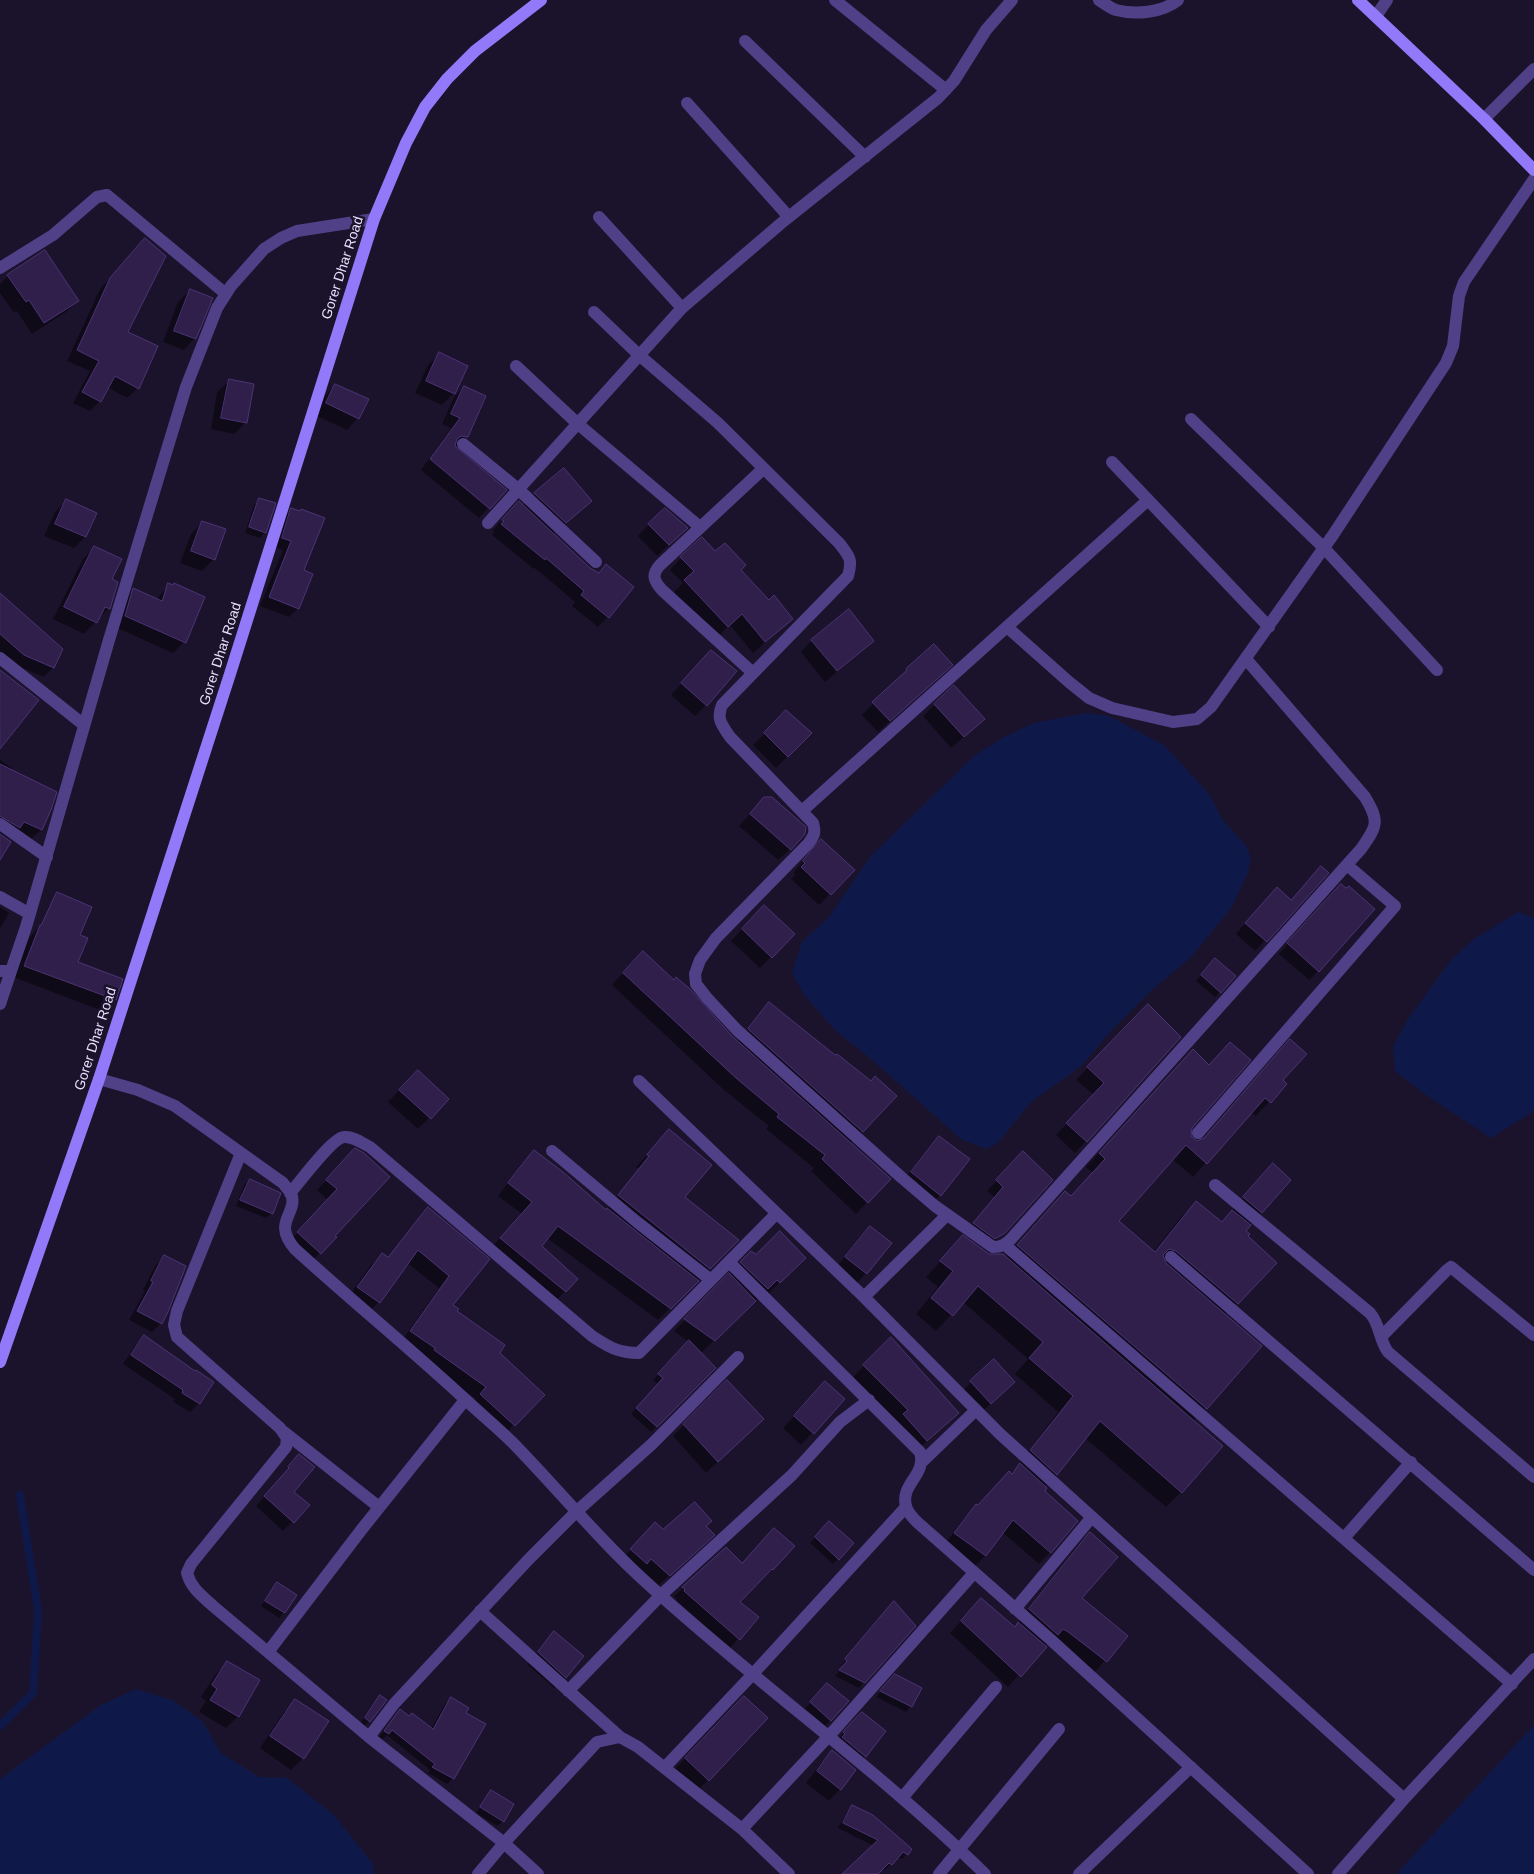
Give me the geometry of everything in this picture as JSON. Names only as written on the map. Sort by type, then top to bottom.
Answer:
[{"type":"street","name":"Gorer Dhar Road","points":[[0,1362],[99,1079],[374,219],[406,143],[425,107],[447,79],[475,51],[541,0]]},
{"type":"street","points":[[835,0],[946,90]]},
{"type":"street","points":[[488,523],[682,308],[789,217],[946,90],[954,81],[986,30],[1012,0]]},
{"type":"street","points":[[1099,0],[1115,10],[1133,13],[1153,11],[1174,4],[1178,0]]},
{"type":"street","points":[[1358,0],[1484,119],[1534,170]]},
{"type":"street","points":[[1376,16],[1387,0]]},
{"type":"street","points":[[745,41],[865,157]]},
{"type":"street","points":[[1484,119],[1534,69]]},
{"type":"street","points":[[687,103],[789,217]]},
{"type":"street","points":[[1007,627],[1068,682],[1089,698],[1112,708],[1173,722],[1197,719],[1211,707],[1269,627],[1324,548],[1446,363],[1452,346],[1458,296],[1464,282],[1534,179]]},
{"type":"street","points":[[0,268],[53,235],[98,197],[105,194],[226,294]]},
{"type":"street","points":[[599,217],[682,308]]},
{"type":"street","points":[[0,1004],[6,971],[30,914],[84,725],[186,387],[217,308],[232,286],[264,249],[282,238],[297,231],[374,219]]},
{"type":"street","points":[[594,312],[639,355],[718,423],[839,543],[850,558],[851,566],[848,576],[722,705],[719,712],[720,722],[730,737],[813,823],[815,830],[814,836],[716,938],[700,960],[695,974],[696,984],[706,998],[737,1030],[901,1177],[947,1215],[993,1247],[1005,1245],[1347,865],[1372,833],[1376,821],[1375,812],[1365,797],[1246,659]]},
{"type":"street","points":[[516,366],[578,424],[700,527]]},
{"type":"street","points":[[1191,419],[1324,548],[1438,670]]},
{"type":"street","points":[[463,444],[518,490],[596,562]]},
{"type":"street","points":[[1112,462],[1269,627]]},
{"type":"street","points":[[753,673],[655,582],[654,575],[657,569],[700,527],[763,469]]},
{"type":"street","points":[[802,812],[1148,500]]},
{"type":"street","points":[[0,658],[84,725]]},
{"type":"street","points":[[0,824],[47,857]]},
{"type":"street","points":[[1198,1133],[1395,906],[1347,865]]},
{"type":"street","points":[[0,897],[30,914]]},
{"type":"street","points":[[99,1079],[138,1090],[175,1106],[283,1183],[290,1193],[292,1203],[284,1228],[286,1239],[295,1249],[511,1442],[606,1544],[661,1596],[752,1675],[902,1798],[985,1874]]},
{"type":"street","points":[[638,1081],[864,1297],[1000,1434],[1404,1799]]},
{"type":"street","points":[[290,1193],[333,1143],[344,1137],[356,1139],[370,1147],[592,1336],[613,1349],[624,1353],[639,1353],[776,1214]]},
{"type":"street","points":[[552,1150],[637,1222],[711,1280]]},
{"type":"street","points":[[241,1153],[176,1311],[174,1325],[177,1337],[284,1432],[379,1507]]},
{"type":"street","points":[[1215,1185],[1370,1313],[1374,1318],[1388,1352],[1534,1478]]},
{"type":"street","points":[[864,1297],[947,1215]]},
{"type":"street","points":[[1005,1245],[1512,1684]]},
{"type":"street","points":[[1171,1257],[1534,1570]]},
{"type":"street","points":[[730,1262],[870,1400],[920,1452],[923,1461]]},
{"type":"street","points":[[1381,1336],[1451,1267],[1534,1335]]},
{"type":"street","points":[[369,1737],[394,1704],[480,1611],[576,1512],[652,1444],[738,1357]]},
{"type":"street","points":[[268,1652],[379,1507],[466,1400]]},
{"type":"street","points":[[568,1691],[661,1596],[792,1475],[840,1422],[870,1400]]},
{"type":"street","points":[[976,1410],[923,1461],[908,1488],[905,1498],[906,1507],[917,1522],[1308,1874]]},
{"type":"street","points":[[284,1432],[287,1438],[286,1447],[191,1564],[187,1573],[190,1583],[196,1591],[369,1737],[504,1843],[538,1874]]},
{"type":"street","points":[[1344,1538],[1411,1462]]},
{"type":"street","points":[[665,1767],[906,1507]]},
{"type":"street","points":[[1015,1609],[1092,1517]]},
{"type":"street","points":[[742,1829],[828,1737],[974,1573]]},
{"type":"street","points":[[480,1611],[620,1737],[638,1747],[665,1767],[742,1829],[789,1874]]},
{"type":"street","points":[[1338,1874],[1404,1799],[1534,1659]]},
{"type":"street","points":[[902,1798],[996,1687]]},
{"type":"street","points":[[939,1874],[1059,1729]]},
{"type":"street","points":[[478,1874],[597,1742],[620,1737]]},
{"type":"street","points":[[1079,1874],[1191,1767]]},
{"type":"shaded area","points":[[1086,713],[1109,716],[1164,745],[1209,794],[1223,820],[1246,846],[1251,858],[1248,872],[1232,907],[1191,957],[1151,991],[1112,1030],[1081,1066],[1030,1103],[998,1143],[986,1149],[961,1139],[871,1059],[836,1031],[804,995],[792,973],[802,942],[828,918],[871,856],[975,755],[1004,737],[1034,723]]},
{"type":"shaded area","points":[[1518,912],[1534,918],[1534,1108],[1531,1113],[1491,1138],[1423,1093],[1395,1071],[1393,1047],[1408,1019],[1451,960],[1474,939]]},
{"type":"shaded area","points":[[136,1689],[172,1700],[202,1721],[221,1753],[259,1777],[287,1778],[334,1815],[373,1864],[374,1874],[0,1874],[0,1779],[101,1705]]},
{"type":"shaded area","points":[[1534,1725],[1534,1874],[1397,1874],[1400,1870]]},
{"type":"building","points":[[145,238],[166,256],[128,332],[158,346],[139,389],[115,376],[101,402],[82,392],[99,361],[77,350],[110,278]]},
{"type":"building","points":[[45,250],[79,301],[44,323],[29,300],[26,302],[7,275]]},
{"type":"building","points":[[190,289],[213,298],[196,339],[174,331]]},
{"type":"building","points":[[439,352],[468,366],[455,394],[426,381]]},
{"type":"building","points":[[229,379],[254,384],[247,423],[221,418]]},
{"type":"building","points":[[335,384],[369,399],[359,419],[326,403]]},
{"type":"building","points":[[464,386],[486,396],[468,437],[461,436],[457,439],[455,446],[507,490],[490,509],[430,459],[460,418],[451,414]]},
{"type":"building","points":[[564,468],[592,501],[566,523],[534,493]]},
{"type":"building","points":[[259,498],[276,503],[266,533],[249,527]]},
{"type":"building","points":[[66,499],[97,513],[86,537],[55,524]]},
{"type":"building","points":[[519,501],[590,568],[599,573],[606,564],[634,587],[609,618],[581,595],[584,591],[546,558],[545,560],[501,524],[504,521],[502,520]]},
{"type":"building","points":[[291,508],[300,511],[301,509],[325,518],[304,570],[313,574],[299,609],[269,597],[291,541],[282,538]]},
{"type":"building","points":[[665,508],[688,528],[669,545],[648,524]]},
{"type":"building","points":[[202,521],[226,529],[215,560],[191,551]]},
{"type":"building","points":[[702,537],[715,551],[725,543],[746,565],[741,570],[769,600],[774,595],[793,619],[765,642],[742,614],[728,627],[684,580],[694,571],[680,557]]},
{"type":"building","points":[[94,546],[122,559],[112,579],[118,582],[110,609],[105,607],[97,623],[64,607]]},
{"type":"building","points":[[168,583],[173,585],[174,583],[205,597],[186,643],[125,616],[133,588],[162,601]]},
{"type":"building","points":[[0,593],[63,649],[54,668],[24,655],[0,634]]},
{"type":"building","points":[[849,609],[874,641],[837,671],[811,640]]},
{"type":"building","points":[[934,644],[953,665],[890,721],[872,702]]},
{"type":"building","points":[[711,650],[737,671],[707,706],[681,683]]},
{"type":"building","points":[[0,670],[39,700],[0,749]]},
{"type":"building","points":[[954,685],[985,719],[964,737],[934,704]]},
{"type":"building","points":[[786,710],[812,733],[788,757],[764,733]]},
{"type":"building","points":[[0,764],[57,792],[42,830],[24,822],[20,828],[0,816]]},
{"type":"building","points":[[764,797],[772,797],[806,827],[805,834],[791,850],[750,814]]},
{"type":"building","points":[[0,834],[11,842],[0,860]]},
{"type":"building","points":[[821,839],[855,870],[831,895],[801,867],[805,863],[803,861]]},
{"type":"building","points":[[1321,866],[1329,873],[1267,942],[1245,923],[1277,887],[1291,900]]},
{"type":"building","points":[[1341,884],[1346,888],[1349,886],[1375,909],[1319,972],[1287,943]]},
{"type":"building","points":[[57,892],[92,907],[80,935],[88,938],[78,962],[123,979],[116,1000],[24,966],[40,925]]},
{"type":"building","points":[[764,905],[795,934],[772,958],[742,929]]},
{"type":"building","points":[[643,951],[674,980],[676,977],[690,989],[732,1036],[891,1179],[868,1203],[822,1159],[825,1155],[777,1117],[779,1114],[736,1078],[623,973]]},
{"type":"building","points":[[1215,958],[1236,976],[1221,993],[1201,975]]},
{"type":"building","points":[[769,1002],[835,1055],[837,1054],[871,1081],[875,1076],[897,1096],[863,1132],[748,1029]]},
{"type":"building","points":[[1148,1004],[1181,1037],[1087,1142],[1066,1123],[1104,1083],[1087,1067]]},
{"type":"building","points":[[1290,1039],[1307,1054],[1283,1080],[1287,1084],[1271,1103],[1265,1098],[1207,1164],[1186,1145],[1119,1221],[1155,1252],[1196,1201],[1222,1222],[1232,1210],[1251,1225],[1246,1231],[1250,1234],[1248,1236],[1277,1263],[1238,1304],[1176,1251],[1169,1249],[1163,1255],[1166,1263],[1262,1346],[1207,1409],[1017,1245],[1065,1191],[1071,1196],[1105,1159],[1099,1153],[1193,1049],[1209,1065],[1230,1042],[1251,1060],[1192,1128],[1191,1136],[1197,1141],[1204,1138]]},
{"type":"building","points":[[418,1070],[449,1099],[431,1119],[399,1090]]},
{"type":"building","points":[[669,1129],[712,1165],[685,1197],[739,1240],[710,1269],[618,1195],[649,1156],[647,1155]]},
{"type":"building","points":[[939,1136],[970,1159],[941,1196],[911,1172]]},
{"type":"building","points":[[355,1148],[364,1153],[390,1177],[335,1236],[337,1237],[321,1254],[297,1232],[337,1189],[326,1180]]},
{"type":"building","points":[[534,1150],[563,1172],[606,1210],[607,1208],[699,1281],[671,1309],[558,1226],[542,1246],[578,1279],[566,1292],[500,1238],[532,1202],[508,1183]]},
{"type":"building","points":[[1023,1151],[1053,1180],[1005,1233],[995,1239],[973,1223],[1003,1187],[996,1180]]},
{"type":"building","points":[[1273,1163],[1291,1180],[1262,1213],[1243,1197]]},
{"type":"building","points":[[250,1179],[281,1193],[273,1214],[240,1200]]},
{"type":"building","points":[[428,1207],[490,1259],[453,1305],[459,1309],[457,1311],[505,1345],[500,1353],[545,1395],[515,1426],[480,1394],[486,1387],[410,1331],[449,1276],[418,1250],[380,1303],[357,1287],[382,1253],[388,1257]]},
{"type":"building","points":[[870,1226],[892,1243],[867,1274],[845,1257]]},
{"type":"building","points":[[780,1231],[806,1258],[780,1283],[777,1280],[768,1289],[740,1262],[751,1251],[756,1254]]},
{"type":"building","points":[[963,1235],[989,1254],[1003,1254],[1223,1446],[1182,1493],[1100,1421],[1057,1475],[1030,1450],[1073,1396],[1029,1358],[1043,1342],[978,1286],[953,1316],[931,1298],[953,1271],[940,1261]]},
{"type":"building","points":[[164,1255],[186,1266],[162,1324],[137,1311],[153,1282],[151,1281]]},
{"type":"building","points":[[729,1273],[756,1301],[715,1341],[684,1319]]},
{"type":"building","points":[[144,1335],[214,1382],[200,1404],[182,1393],[183,1390],[131,1355]]},
{"type":"building","points":[[891,1337],[959,1413],[927,1441],[903,1414],[908,1410],[863,1365]]},
{"type":"building","points":[[689,1340],[716,1368],[657,1427],[636,1408],[663,1378],[658,1374]]},
{"type":"building","points":[[994,1359],[1015,1382],[991,1404],[970,1381]]},
{"type":"building","points":[[727,1380],[764,1419],[718,1462],[683,1424]]},
{"type":"building","points":[[825,1381],[845,1399],[814,1434],[794,1416]]},
{"type":"building","points":[[299,1454],[315,1467],[294,1492],[310,1505],[294,1523],[264,1496]]},
{"type":"building","points":[[1020,1463],[1047,1488],[1045,1491],[1078,1521],[1051,1553],[1013,1520],[986,1556],[954,1533],[976,1504],[978,1505],[1009,1471],[1012,1474]]},
{"type":"building","points":[[695,1502],[712,1521],[706,1526],[715,1535],[670,1576],[651,1559],[647,1564],[630,1549],[655,1522],[663,1529]]},
{"type":"building","points":[[829,1521],[854,1543],[839,1560],[815,1537]]},
{"type":"building","points":[[774,1528],[795,1546],[740,1602],[759,1617],[740,1640],[684,1591],[685,1589],[682,1587],[726,1547],[742,1563]]},
{"type":"building","points":[[1090,1532],[1118,1557],[1082,1598],[1128,1636],[1107,1662],[1067,1631],[1063,1629],[1058,1635],[1029,1609]]},
{"type":"building","points":[[277,1582],[297,1595],[285,1613],[265,1601]]},
{"type":"building","points":[[981,1598],[1015,1627],[1018,1622],[1047,1647],[1021,1677],[961,1621]]},
{"type":"building","points":[[894,1601],[916,1626],[865,1683],[839,1670],[847,1661],[845,1659]]},
{"type":"building","points":[[554,1631],[584,1656],[566,1678],[538,1652]]},
{"type":"building","points":[[227,1661],[260,1680],[239,1717],[210,1700],[217,1689],[212,1685]]},
{"type":"building","points":[[895,1674],[922,1688],[912,1707],[880,1691]]},
{"type":"building","points":[[827,1683],[849,1701],[831,1721],[810,1702]]},
{"type":"building","points":[[380,1695],[387,1700],[370,1722],[365,1718]]},
{"type":"building","points":[[744,1696],[768,1718],[709,1781],[685,1758]]},
{"type":"building","points":[[451,1697],[469,1708],[466,1713],[486,1724],[454,1779],[432,1767],[435,1764],[392,1730],[389,1734],[384,1731],[400,1709],[409,1716],[412,1713],[433,1729]]},
{"type":"building","points":[[295,1699],[329,1721],[304,1759],[270,1736]]},
{"type":"building","points":[[862,1712],[886,1731],[866,1757],[842,1737],[845,1734],[843,1732]]},
{"type":"building","points":[[832,1750],[856,1770],[841,1790],[817,1771]]},
{"type":"building","points":[[491,1790],[514,1804],[504,1822],[480,1807]]},
{"type":"building","points":[[852,1805],[873,1815],[912,1849],[908,1855],[903,1852],[892,1865],[889,1863],[878,1874],[842,1874],[878,1840],[843,1823]]},
{"type":"waterway","points":[[0,1726],[33,1693],[38,1611],[20,1495]]}]
